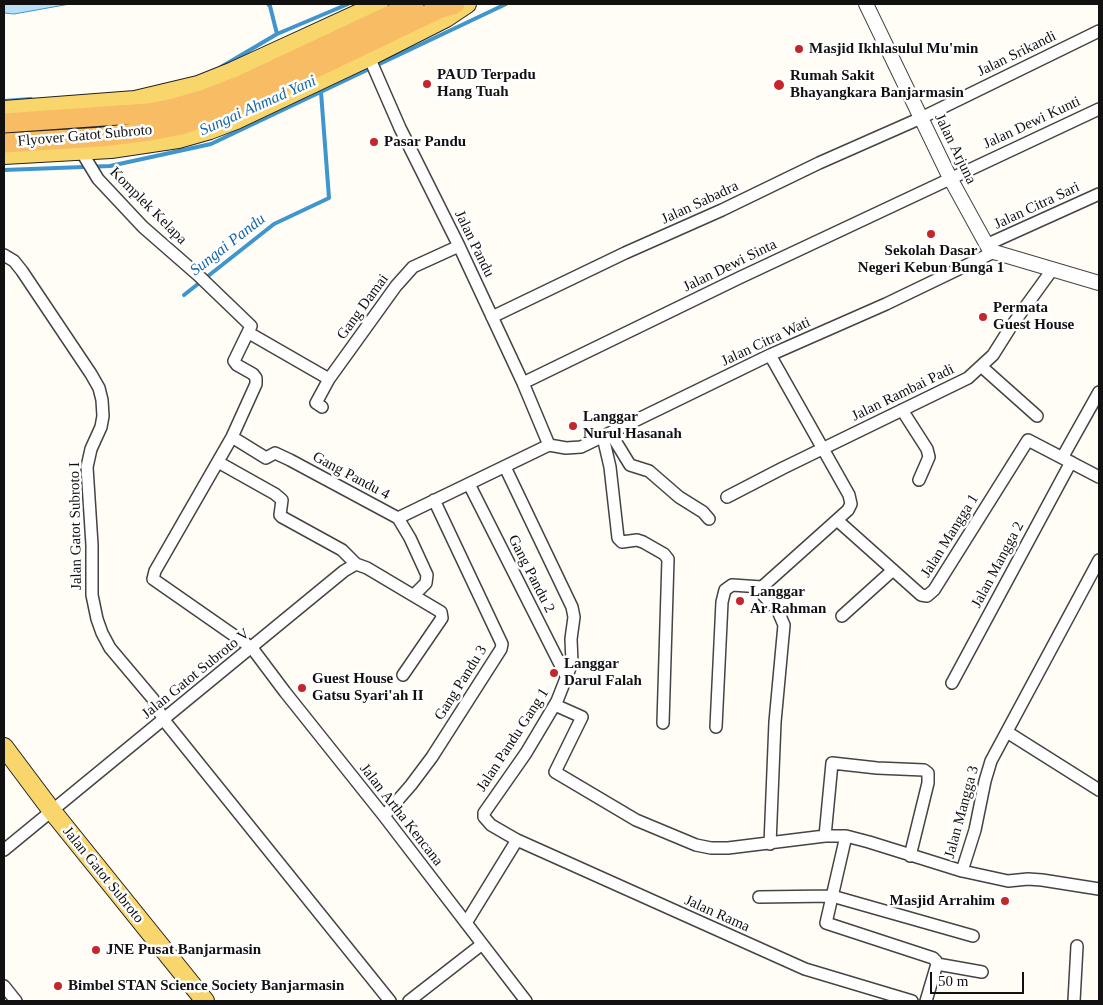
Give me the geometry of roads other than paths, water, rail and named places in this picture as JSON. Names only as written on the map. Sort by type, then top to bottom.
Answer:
[{"type":"highway","name":"Flyover Gatot Subroto","points":[[4,123],[148,113],[202,100],[241,85],[414,4]]},
{"type":"highway","name":"Flyover Gatot Subroto","points":[[4,143],[102,137],[180,125],[247,101],[448,6]]},
{"type":"main road","points":[[4,110],[135,100],[198,85],[233,71],[379,4]]},
{"type":"main road","points":[[4,155],[84,156],[111,149],[178,139],[210,130],[372,64],[467,4]]},
{"type":"main road","points":[[4,118],[30,108]]},
{"type":"main road","points":[[4,149],[28,154]]},
{"type":"main road","name":"Jalan Gatot Subroto","points":[[4,747],[52,811],[205,1001]]},
{"type":"street","name":"Jalan Arjuna","points":[[866,4],[950,178],[990,249]]},
{"type":"street","name":"Jalan Srikandi","points":[[921,118],[1099,31]]},
{"type":"street","name":"Jalan Pandu","points":[[372,64],[400,128],[459,246],[523,383],[549,445]]},
{"type":"street","name":"Jalan Dewi Kunti","points":[[950,178],[1099,109]]},
{"type":"street","name":"Jalan Sabadra","points":[[492,317],[819,163],[921,118]]},
{"type":"street","name":"Komplek Kelapa","points":[[84,156],[98,179],[143,227],[249,323],[251,326],[249,333]]},
{"type":"street","name":"Jalan Dewi Sinta","points":[[523,383],[950,178]]},
{"type":"street","name":"Jalan Citra Sari","points":[[990,249],[1099,194]]},
{"type":"street","name":"Gang Damai","points":[[322,406],[316,403],[329,379],[408,271],[459,246]]},
{"type":"street","points":[[990,249],[1052,270],[1099,282]]},
{"type":"street","name":"Jalan Citra Wati","points":[[549,445],[581,447],[607,436],[770,355],[886,304],[990,249]]},
{"type":"street","name":"Jalan Gatot Subroto I","points":[[4,255],[14,261],[22,271],[99,388],[103,416],[101,428],[91,449],[87,467],[93,603],[96,619],[110,648],[153,699],[163,719],[390,1001]]},
{"type":"street","name":"Jalan Rambai Padi","points":[[728,497],[823,448],[968,378],[982,367],[999,347],[1010,328],[1052,270]]},
{"type":"street","points":[[329,379],[249,333],[234,361],[237,365],[253,374],[256,378],[256,384],[232,437],[218,462],[275,494],[282,500],[282,517],[342,550],[358,564],[438,609],[442,615],[403,675]]},
{"type":"street","points":[[716,727],[722,602],[726,590],[732,585],[762,587],[848,510],[851,504],[851,500],[823,448],[770,355]]},
{"type":"street","points":[[982,367],[1037,416]]},
{"type":"street","name":"Jalan Mangga 2","points":[[952,683],[1067,460],[1099,392]]},
{"type":"street","points":[[902,410],[927,449],[929,458],[919,480]]},
{"type":"street","points":[[607,436],[630,465],[649,470],[679,497],[703,512],[709,519]]},
{"type":"street","points":[[607,436],[618,538],[622,542],[637,540],[643,542],[664,554],[668,559],[663,723]]},
{"type":"street","name":"Gang Pandu 4","points":[[232,437],[266,458],[275,454],[290,460],[398,518]]},
{"type":"street","name":"Jalan Mangga 1","points":[[837,520],[921,595],[930,595],[1028,440],[1067,460]]},
{"type":"street","points":[[414,595],[426,583],[427,575],[410,538],[398,518],[549,445]]},
{"type":"street","points":[[1067,460],[1099,477]]},
{"type":"street","name":"Jalan Artha Kencana","points":[[218,462],[155,571],[153,579],[252,648],[526,1001]]},
{"type":"street","name":"Jalan Pandu Gang 1","points":[[505,467],[574,613],[571,639],[572,662],[555,705],[526,753],[484,814],[484,817],[491,825],[516,840]]},
{"type":"street","name":"Gang Pandu 2","points":[[470,484],[567,678]]},
{"type":"street","name":"Gang Pandu 3","points":[[384,816],[432,757],[501,650],[502,644],[434,500]]},
{"type":"street","name":"Jalan Mangga 3","points":[[555,705],[582,717],[555,772],[636,820],[696,845],[711,848],[728,848],[825,836],[846,836],[962,872],[975,830],[988,771],[1099,560]]},
{"type":"street","name":"Jalan Gatot Subroto V","points":[[4,850],[344,571],[358,564]]},
{"type":"street","points":[[842,616],[893,570]]},
{"type":"street","points":[[762,587],[764,596],[778,611],[784,625],[775,722],[770,844]]},
{"type":"street","points":[[1007,732],[1099,790]]},
{"type":"street","points":[[825,836],[832,763],[877,768],[924,770],[928,773],[928,783],[910,856]]},
{"type":"street","points":[[846,836],[826,919],[828,924],[932,958],[937,964],[982,972]]},
{"type":"street","points":[[466,923],[516,840]]},
{"type":"street","name":"Jalan Rama","points":[[516,840],[805,969],[912,1001]]},
{"type":"street","points":[[962,872],[1008,881],[1042,880],[1099,889]]},
{"type":"street","points":[[759,897],[832,896],[973,936]]},
{"type":"street","points":[[409,1001],[482,945]]},
{"type":"street","points":[[1074,1001],[1077,946]]},
{"type":"street","points":[[926,1001],[937,964]]},
{"type":"street","points":[[4,986],[16,1001]]},
{"type":"water","points":[[4,4],[70,4],[14,14],[4,13]]},
{"type":"waterway","points":[[268,4],[277,34]]},
{"type":"waterway","name":"Sungai Ahmad Yani","points":[[221,67],[277,34],[348,4]]},
{"type":"waterway","name":"Sungai Ahmad Yani","points":[[4,170],[110,166],[211,144],[506,4]]},
{"type":"waterway","name":"Sungai Pandu","points":[[184,295],[274,224],[329,198],[321,92]]},
{"type":"waterway","name":"Sungai Ahmad Yani","points":[[4,101],[31,99]]},
{"type":"place","name":"Masjid Ikhlasulul Mu'min","points":[[799,49]]},
{"type":"place","name":"PAUD Terpadu Hang Tuah","points":[[427,84]]},
{"type":"place","name":"Rumah Sakit Bhayangkara Banjarmasin","points":[[779,85]]},
{"type":"place","name":"Pasar Pandu","points":[[374,142]]},
{"type":"place","name":"Sekolah Dasar Negeri Kebun Bunga 1","points":[[931,234]]},
{"type":"place","name":"Permata Guest House","points":[[983,317]]},
{"type":"place","name":"Langgar Nurul Hasanah","points":[[573,426]]},
{"type":"place","name":"Langgar Ar Rahman","points":[[740,601]]},
{"type":"place","name":"Langgar Darul Falah","points":[[554,673]]},
{"type":"place","name":"Guest House Gatsu Syari'ah II","points":[[302,688]]},
{"type":"place","name":"Masjid Arrahim","points":[[1005,901]]},
{"type":"place","name":"JNE Pusat Banjarmasin","points":[[96,950]]},
{"type":"place","name":"Bimbel STAN Science Society Banjarmasin","points":[[58,986]]}]
